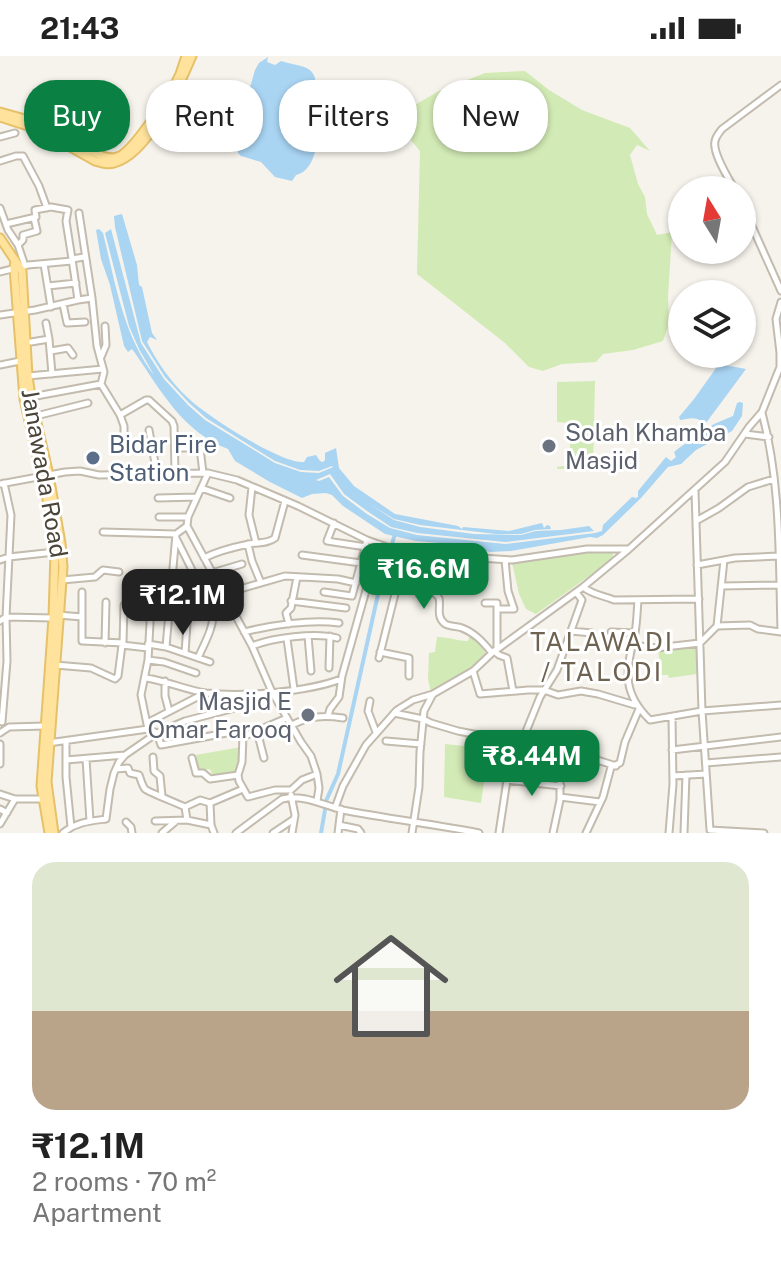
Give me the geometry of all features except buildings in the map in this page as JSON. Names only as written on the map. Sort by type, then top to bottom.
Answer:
[{"type":"main road","points":[[141,139],[177,80],[186,56]]},
{"type":"main road","points":[[0,115],[32,121],[112,159],[126,152],[161,118],[192,56]]},
{"type":"main road","name":"Janawada Road","points":[[0,238],[20,267],[28,376],[55,552],[55,665],[46,743]]},
{"type":"main road","name":"Janawada Road","points":[[22,312],[20,361],[24,399],[62,549],[62,580],[55,616],[45,726],[45,799],[51,833]]},
{"type":"street","points":[[728,176],[714,146],[715,139],[722,129],[781,85]]},
{"type":"street","points":[[0,137],[15,133]]},
{"type":"street","points":[[0,161],[23,156],[47,208]]},
{"type":"street","points":[[0,208],[18,245],[20,267]]},
{"type":"street","points":[[18,245],[23,235],[37,231],[35,210],[68,210],[66,221],[78,300]]},
{"type":"street","points":[[79,213],[97,346],[103,369],[101,384],[120,415],[124,438]]},
{"type":"street","points":[[6,224],[34,218]]},
{"type":"street","points":[[756,235],[781,291]]},
{"type":"street","points":[[0,272],[84,257]]},
{"type":"street","points":[[44,264],[51,307]]},
{"type":"street","points":[[48,286],[76,283]]},
{"type":"street","points":[[0,315],[92,298]]},
{"type":"street","points":[[338,833],[338,808],[343,786],[366,745],[393,713],[473,671],[494,651],[583,587],[629,549],[725,462],[762,412],[780,367],[776,319],[781,302]]},
{"type":"street","points":[[63,304],[67,323],[85,322]]},
{"type":"street","points":[[46,323],[52,374]]},
{"type":"street","points":[[101,358],[105,348],[105,326]]},
{"type":"street","points":[[31,342],[49,339]]},
{"type":"street","points":[[51,351],[68,348],[73,355]]},
{"type":"street","points":[[0,365],[20,361]]},
{"type":"street","points":[[28,376],[103,369]]},
{"type":"street","points":[[31,397],[101,384]]},
{"type":"street","points":[[120,415],[149,400],[173,423],[175,474]]},
{"type":"street","points":[[35,416],[88,403]]},
{"type":"street","points":[[717,626],[750,625],[781,632],[776,480],[762,412]]},
{"type":"street","points":[[149,430],[157,474]]},
{"type":"street","points":[[745,434],[769,437]]},
{"type":"street","points":[[175,448],[200,448],[205,473],[187,526],[252,646],[272,692],[311,756],[319,788],[317,801]]},
{"type":"street","points":[[7,729],[1,721],[7,661],[11,515],[2,484],[80,471],[99,475],[205,473],[237,480],[334,523],[366,543]]},
{"type":"street","points":[[696,521],[748,487],[776,480],[781,473]]},
{"type":"street","points":[[252,487],[249,515],[256,543]]},
{"type":"street","points":[[201,488],[230,498]]},
{"type":"street","points":[[695,491],[702,711],[710,832],[764,833]]},
{"type":"street","points":[[158,498],[197,497]]},
{"type":"street","points":[[204,558],[275,538],[285,501]]},
{"type":"street","points":[[159,517],[188,517]]},
{"type":"street","points":[[0,524],[11,522]]},
{"type":"street","points":[[334,523],[327,541],[379,544],[415,554],[505,560],[587,549],[629,549]]},
{"type":"street","points":[[166,647],[174,546],[176,536],[187,526]]},
{"type":"street","points":[[103,532],[176,536]]},
{"type":"street","points":[[176,536],[213,612],[214,619],[198,658]]},
{"type":"street","points":[[324,592],[351,597],[366,543]]},
{"type":"street","points":[[248,544],[261,583]]},
{"type":"street","points":[[328,716],[339,697],[341,679],[379,544]]},
{"type":"street","points":[[403,551],[401,564],[436,593],[444,623],[471,632],[507,658],[513,691]]},
{"type":"street","points":[[0,560],[55,552]]},
{"type":"street","points":[[697,565],[779,554]]},
{"type":"street","points":[[302,555],[361,563]]},
{"type":"street","points":[[409,676],[409,658],[380,655],[400,574],[406,570],[458,574],[458,582],[469,578],[469,558]]},
{"type":"street","points":[[497,609],[514,609],[508,591],[505,560]]},
{"type":"street","points":[[631,645],[656,648],[700,643],[717,626],[724,560]]},
{"type":"street","points":[[212,573],[242,564]]},
{"type":"street","points":[[62,580],[95,577],[103,570],[119,572]]},
{"type":"street","points":[[223,594],[285,576],[356,583]]},
{"type":"street","points":[[289,624],[286,613],[291,608],[297,577]]},
{"type":"street","points":[[721,586],[780,581]]},
{"type":"street","points":[[152,586],[148,660],[141,695],[147,726],[157,733],[161,745],[232,732],[243,735],[287,718]]},
{"type":"street","points":[[583,587],[592,595],[614,600],[699,599]]},
{"type":"street","points":[[82,592],[82,641],[166,647],[210,662]]},
{"type":"street","points":[[499,833],[517,739],[525,734],[544,690],[557,670],[582,600],[576,592]]},
{"type":"street","points":[[332,607],[335,594]]},
{"type":"street","points":[[638,600],[627,676],[638,707],[650,720],[702,711],[781,705]]},
{"type":"street","points":[[291,601],[346,608]]},
{"type":"street","points":[[105,643],[106,602]]},
{"type":"street","points":[[485,603],[497,603],[494,651]]},
{"type":"street","points":[[55,665],[87,667],[115,679],[122,644],[124,605]]},
{"type":"street","points":[[185,653],[188,609]]},
{"type":"street","points":[[0,621],[6,617],[82,617]]},
{"type":"street","points":[[244,632],[289,624],[339,623]]},
{"type":"street","points":[[571,631],[592,633]]},
{"type":"street","points":[[611,632],[635,633]]},
{"type":"street","points":[[252,646],[308,636],[334,637],[329,668]]},
{"type":"street","points":[[308,636],[311,671]]},
{"type":"street","points":[[287,639],[294,689]]},
{"type":"street","points":[[148,660],[196,673]]},
{"type":"street","points":[[0,666],[7,661]]},
{"type":"street","points":[[473,671],[480,694],[544,690],[558,695],[581,691],[638,707]]},
{"type":"street","points":[[145,678],[205,693],[272,692],[325,685],[341,679]]},
{"type":"street","points":[[165,681],[169,711]]},
{"type":"street","points":[[46,743],[147,726],[177,706],[205,693]]},
{"type":"street","points":[[412,833],[419,787],[424,711],[433,694]]},
{"type":"street","points":[[370,701],[368,711],[376,732]]},
{"type":"street","points":[[63,833],[71,827],[106,819],[110,789],[119,762],[125,755],[157,733],[201,716],[250,704]]},
{"type":"street","points":[[586,833],[603,797],[611,767],[620,763],[638,707]]},
{"type":"street","points":[[393,713],[458,731],[544,743],[616,766]]},
{"type":"street","points":[[292,725],[315,716],[343,718]]},
{"type":"street","points":[[669,833],[673,776],[672,717]]},
{"type":"street","points":[[0,733],[9,727],[45,726]]},
{"type":"street","points":[[257,731],[264,758]]},
{"type":"street","points":[[243,735],[238,775],[248,797],[275,790],[338,808],[479,833]]},
{"type":"street","points":[[672,750],[781,737]]},
{"type":"street","points":[[66,741],[71,827]]},
{"type":"street","points":[[386,741],[421,744]]},
{"type":"street","points":[[0,744],[0,764]]},
{"type":"street","points":[[553,833],[565,750]]},
{"type":"street","points":[[66,760],[125,755]]},
{"type":"street","points":[[153,757],[154,773],[160,776],[162,796]]},
{"type":"street","points":[[706,763],[781,757]]},
{"type":"street","points":[[192,758],[196,773],[203,773],[212,780],[238,775]]},
{"type":"street","points":[[86,759],[90,821]]},
{"type":"street","points":[[116,769],[128,768],[130,773],[139,775],[144,788],[150,793],[185,807]]},
{"type":"street","points":[[236,833],[291,793],[302,780],[317,774]]},
{"type":"street","points":[[673,776],[706,774]]},
{"type":"street","points":[[684,833],[686,775]]},
{"type":"street","points":[[507,780],[561,786]]},
{"type":"street","points":[[185,807],[200,800],[210,803],[243,789]]},
{"type":"street","points":[[291,793],[292,833]]},
{"type":"street","points":[[0,794],[15,799],[45,799]]},
{"type":"street","points":[[560,797],[600,802]]},
{"type":"street","points":[[0,824],[15,799]]},
{"type":"street","points":[[210,803],[214,833]]},
{"type":"street","points":[[185,807],[187,820]]},
{"type":"street","points":[[0,809],[7,813]]},
{"type":"street","points":[[273,833],[294,819]]},
{"type":"street","points":[[155,821],[187,820],[211,825]]},
{"type":"street","points":[[162,833],[177,821]]},
{"type":"street","points":[[126,822],[132,833]]},
{"type":"street","points":[[339,825],[358,829],[361,833]]},
{"type":"green space","points":[[525,71],[536,80],[467,80],[485,73]]},
{"type":"green space","points":[[548,89],[582,110],[630,128],[650,151],[637,145],[630,155],[645,197],[647,214],[657,235],[668,233],[668,327],[663,341],[633,350],[603,354],[596,362],[562,364],[543,371],[529,367],[505,343],[417,274],[420,151],[417,147],[417,104],[433,94],[433,152],[548,152]]},
{"type":"green space","points":[[595,381],[593,468],[557,469],[570,465],[570,423],[557,422],[557,382]]},
{"type":"green space","points":[[613,552],[603,566],[536,614],[526,609],[512,563]]},
{"type":"green space","points":[[470,635],[486,654],[460,676],[431,693],[429,653],[435,652],[437,637],[468,641]]},
{"type":"green space","points":[[697,645],[697,674],[669,678],[668,675],[661,675],[658,649]]},
{"type":"green space","points":[[466,735],[490,740],[481,803],[444,797],[445,744],[464,746]]},
{"type":"green space","points":[[241,747],[238,772],[213,777],[210,769],[198,771],[196,755]]},
{"type":"water","points":[[268,57],[267,62],[275,65],[281,61],[301,66],[311,71],[316,80],[279,80],[279,152],[315,152],[310,164],[292,181],[275,177],[261,162],[238,153],[263,152],[263,80],[252,80],[259,63]]},
{"type":"water","points":[[122,214],[152,333],[157,340],[150,337],[147,342],[181,391],[226,426],[293,461],[304,462],[307,457],[316,455],[323,462],[325,453],[336,448],[339,468],[354,486],[395,514],[462,529],[509,531],[542,523],[544,528],[547,525],[551,529],[496,534],[420,525],[394,519],[370,504],[394,520],[420,527],[474,534],[521,535],[589,526],[594,531],[505,542],[417,533],[391,527],[367,511],[344,494],[330,474],[316,480],[329,477],[343,496],[390,528],[417,535],[505,544],[602,531],[603,525],[632,497],[638,497],[638,491],[666,457],[671,461],[679,448],[714,424],[733,416],[740,402],[743,403],[742,416],[732,431],[696,450],[681,464],[668,467],[641,498],[597,538],[490,552],[385,534],[332,495],[312,494],[302,498],[270,482],[235,461],[228,449],[198,432],[174,409],[132,349],[128,352],[124,346],[96,230],[103,233],[127,325],[154,375],[129,326],[105,233],[111,229],[141,343],[164,379],[188,405],[205,420],[275,463],[301,472],[319,473],[333,467],[319,471],[300,470],[275,461],[206,418],[165,377],[142,341],[115,227],[114,216]]},
{"type":"water","points":[[716,368],[746,369],[706,423],[693,418],[680,420],[679,417]]},
{"type":"waterway","points":[[326,801],[338,774],[381,581],[395,534]]},
{"type":"waterway","points":[[321,833],[325,810]]},
{"type":"place","name":"Solah Khamba Masjid","points":[[549,446]]},
{"type":"place","name":"Bidar Fire Station","points":[[93,458]]},
{"type":"place","name":"Masjid E Omar Farooq","points":[[308,715]]},
{"type":"district","name":"TALAWADI / TALODI","points":[[602,656]]}]
